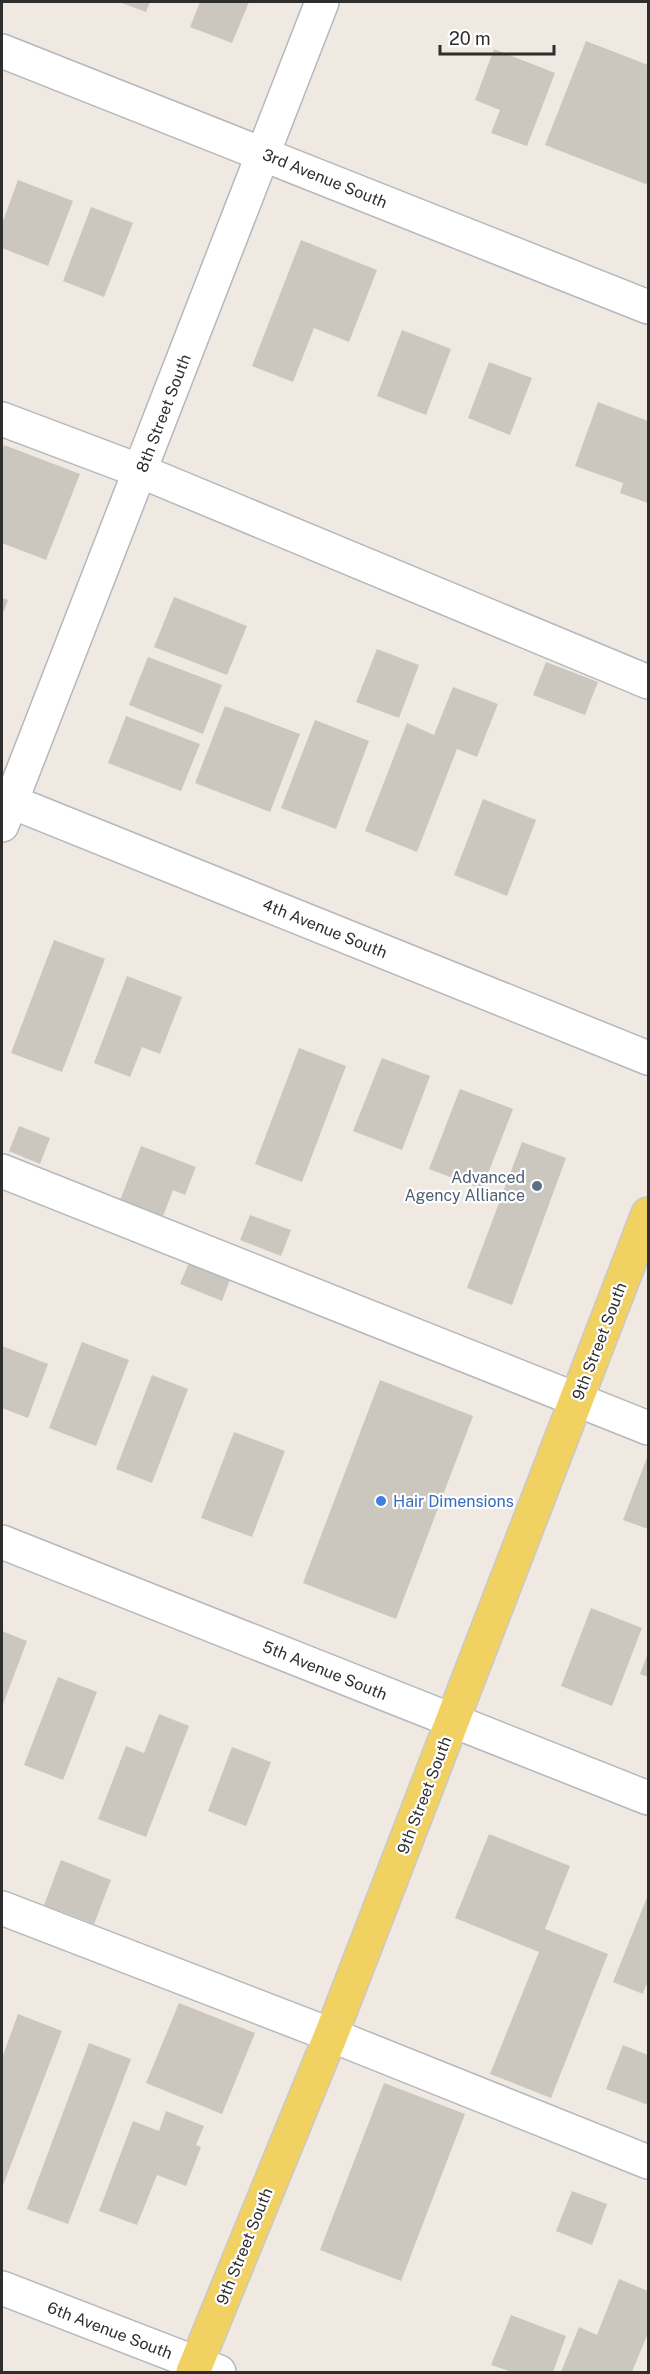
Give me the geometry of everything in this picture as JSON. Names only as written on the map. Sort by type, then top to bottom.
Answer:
[{"type":"main road","name":"9th Street South","points":[[203,2370],[648,1214]]},
{"type":"street","name":"8th Street South","points":[[4,808],[140,471],[322,2]]},
{"type":"street","name":"3rd Avenue South","points":[[2,51],[648,306]]},
{"type":"street","points":[[2,419],[140,471],[648,682]]},
{"type":"street","name":"4th Avenue South","points":[[4,808],[648,1058]]},
{"type":"street","points":[[2,1171],[648,1428]]},
{"type":"street","name":"5th Avenue South","points":[[2,1542],[648,1797]]},
{"type":"street","points":[[2,1908],[331,2035],[648,2162]]},
{"type":"street","name":"6th Avenue South","points":[[2,2288],[203,2370]]},
{"type":"building","points":[[119,2],[150,2],[146,12]]},
{"type":"building","points":[[200,2],[249,2],[232,43],[190,27]]},
{"type":"building","points":[[586,41],[648,65],[648,185],[545,145]]},
{"type":"building","points":[[494,49],[555,73],[527,146],[491,133],[500,110],[475,100]]},
{"type":"building","points":[[18,180],[73,201],[48,266],[2,248],[2,224]]},
{"type":"building","points":[[91,207],[133,223],[104,297],[63,281]]},
{"type":"building","points":[[301,240],[377,270],[349,342],[314,328],[293,382],[252,366]]},
{"type":"building","points":[[402,330],[451,349],[426,415],[377,396]]},
{"type":"building","points":[[489,362],[532,378],[510,435],[468,418]]},
{"type":"building","points":[[598,402],[648,421],[648,503],[620,493],[623,483],[575,466]]},
{"type":"building","points":[[4,445],[80,474],[46,560],[2,543],[2,451]]},
{"type":"building","points":[[174,597],[247,626],[227,675],[154,647]]},
{"type":"building","points":[[2,598],[8,600],[2,616]]},
{"type":"building","points":[[377,649],[419,665],[399,718],[356,702]]},
{"type":"building","points":[[148,657],[222,685],[203,734],[129,705]]},
{"type":"building","points":[[546,662],[598,682],[585,715],[533,695]]},
{"type":"building","points":[[453,687],[498,704],[477,757],[457,749],[417,852],[365,831],[407,723],[434,735]]},
{"type":"building","points":[[225,706],[300,734],[270,812],[195,783]]},
{"type":"building","points":[[126,716],[200,744],[181,791],[108,763]]},
{"type":"building","points":[[315,720],[369,741],[336,829],[281,808]]},
{"type":"building","points":[[483,799],[536,820],[507,896],[454,875]]},
{"type":"building","points":[[54,940],[105,959],[62,1072],[11,1053]]},
{"type":"building","points":[[127,976],[182,997],[160,1054],[142,1047],[130,1077],[94,1063]]},
{"type":"building","points":[[299,1048],[346,1066],[302,1182],[255,1164]]},
{"type":"building","points":[[382,1058],[430,1076],[402,1150],[353,1131]]},
{"type":"building","points":[[460,1089],[513,1109],[482,1189],[429,1169]]},
{"type":"building","points":[[19,1126],[50,1138],[40,1164],[9,1151]]},
{"type":"building","points":[[522,1142],[566,1158],[512,1305],[467,1288]]},
{"type":"building","points":[[141,1146],[196,1167],[185,1195],[173,1190],[162,1219],[119,1203]]},
{"type":"building","points":[[250,1215],[291,1230],[281,1256],[240,1240]]},
{"type":"building","points":[[191,1258],[232,1274],[222,1301],[180,1284]]},
{"type":"building","points":[[82,1342],[129,1360],[96,1446],[49,1428]]},
{"type":"building","points":[[2,1346],[48,1364],[28,1418],[2,1408]]},
{"type":"building","points":[[152,1375],[188,1389],[152,1483],[116,1469]]},
{"type":"building","points":[[380,1380],[473,1416],[396,1619],[303,1583]]},
{"type":"building","points":[[234,1432],[285,1451],[252,1537],[201,1518]]},
{"type":"building","points":[[648,1455],[648,1529],[623,1520]]},
{"type":"building","points":[[591,1608],[642,1628],[612,1706],[561,1686]]},
{"type":"building","points":[[2,1631],[27,1641],[2,1707]]},
{"type":"building","points":[[648,1653],[648,1677],[640,1674]]},
{"type":"building","points":[[58,1677],[97,1692],[63,1780],[24,1765]]},
{"type":"building","points":[[159,1714],[189,1726],[146,1837],[98,1819],[126,1746],[144,1753]]},
{"type":"building","points":[[232,1747],[271,1762],[246,1826],[208,1811]]},
{"type":"building","points":[[489,1834],[570,1866],[545,1929],[608,1954],[551,2098],[490,2074],[539,1952],[455,1918]]},
{"type":"building","points":[[61,1860],[111,1880],[94,1924],[44,1905]]},
{"type":"building","points":[[648,1895],[648,1986],[646,1985],[643,1994],[613,1982]]},
{"type":"building","points":[[179,2003],[255,2033],[222,2114],[146,2083]]},
{"type":"building","points":[[18,2014],[62,2031],[2,2188],[2,2058]]},
{"type":"building","points":[[89,2043],[131,2059],[68,2224],[27,2209]]},
{"type":"building","points":[[623,2045],[648,2055],[648,2105],[606,2089]]},
{"type":"building","points":[[384,2083],[465,2114],[401,2281],[320,2250]]},
{"type":"building","points":[[166,2111],[204,2126],[196,2145],[201,2147],[186,2186],[157,2175],[137,2225],[99,2211],[133,2121],[159,2131]]},
{"type":"building","points":[[572,2191],[607,2204],[592,2245],[556,2231]]},
{"type":"building","points":[[619,2279],[648,2291],[648,2333],[632,2372],[561,2372],[579,2327],[597,2335]]},
{"type":"building","points":[[511,2315],[566,2336],[553,2372],[512,2372],[491,2365]]},
{"type":"place","name":"Advanced Agency Alliance","points":[[537,1186]]},
{"type":"place","name":"Hair Dimensions","points":[[381,1501]]}]
